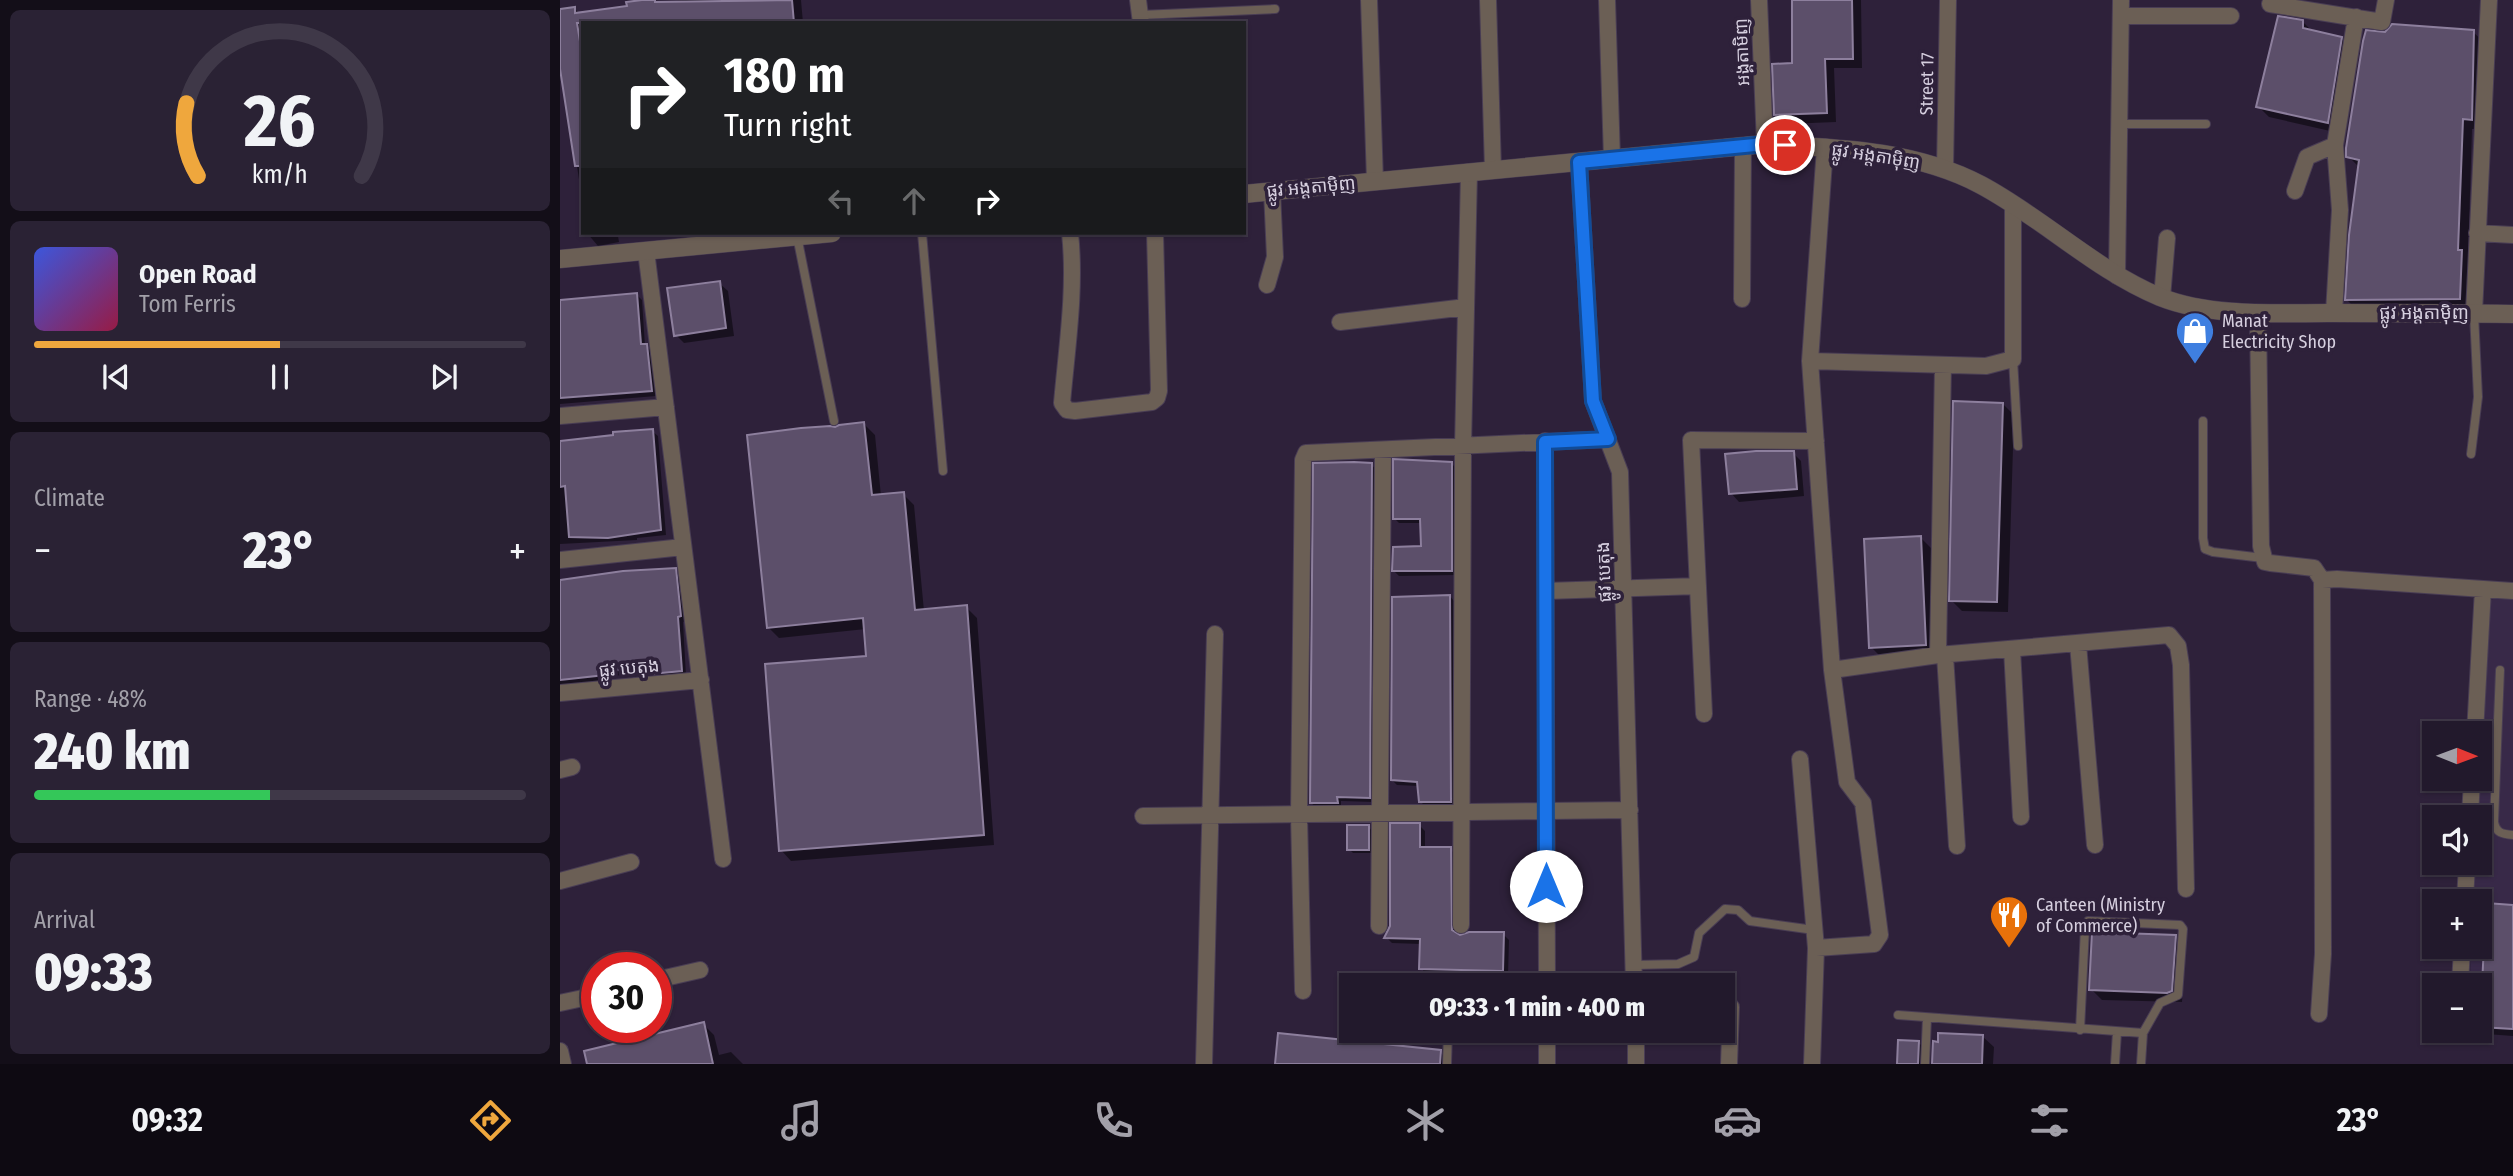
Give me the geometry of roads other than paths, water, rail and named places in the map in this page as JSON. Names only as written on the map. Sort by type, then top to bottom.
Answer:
[{"type":"street","points":[[1368,0],[1375,181]]},
{"type":"street","points":[[1488,0],[1493,170]]},
{"type":"street","points":[[1607,0],[1612,159]]},
{"type":"street","name":"អង្គតាមិញ","points":[[1759,0],[1765,144]]},
{"type":"street","name":"Street 17","points":[[1945,169],[1948,0]]},
{"type":"street","points":[[2270,4],[2382,22],[2386,0]]},
{"type":"street","points":[[2474,313],[2489,0]]},
{"type":"street","points":[[2117,276],[2121,8],[2231,16]]},
{"type":"street","points":[[2334,313],[2340,210],[2335,145],[2356,17]]},
{"type":"street","name":"ផ្លូវ អង្តតាម៉ិញ","points":[[1246,194],[1765,144],[1825,147],[1899,156],[1945,169],[1981,185],[2013,204],[2117,276],[2162,298],[2198,307],[2259,313],[2513,314]]},
{"type":"street","points":[[2295,191],[2307,157],[2335,145]]},
{"type":"street","points":[[1742,299],[1744,146]]},
{"type":"street","points":[[1816,948],[1874,944],[1880,935],[1863,803],[1847,782],[1832,670],[1810,361],[1825,147]]},
{"type":"street","name":"ផ្លូវ បេតុង","points":[[1579,162],[1593,401],[1620,472],[1634,973]]},
{"type":"street","points":[[1461,925],[1463,447],[1469,172]]},
{"type":"street","points":[[1267,285],[1275,257],[1272,191]]},
{"type":"street","points":[[1810,361],[1986,366],[2013,359],[2013,204]]},
{"type":"street","points":[[2477,233],[2513,234]]},
{"type":"street","points":[[560,258],[646,251],[722,238],[809,235]]},
{"type":"street","points":[[1070,235],[1072,287],[1062,402],[1067,410],[1075,411],[1152,402],[1157,398],[1159,391],[1154,235]]},
{"type":"street","points":[[2162,298],[2167,239]]},
{"type":"street","points":[[646,251],[723,859]]},
{"type":"street","points":[[1340,322],[1466,307]]},
{"type":"street","points":[[2259,313],[2263,558],[2270,563],[2314,568],[2322,580],[2323,954],[2319,1014]]},
{"type":"street","points":[[1943,365],[1941,655],[1957,846]]},
{"type":"street","points":[[560,416],[666,407]]},
{"type":"street","points":[[1303,991],[1298,815],[1303,460],[1306,453],[1608,439]]},
{"type":"street","points":[[1704,714],[1691,440],[1816,441]]},
{"type":"street","points":[[1545,442],[1547,973]]},
{"type":"street","points":[[1379,926],[1383,450]]},
{"type":"street","points":[[560,559],[683,547]]},
{"type":"street","points":[[2322,580],[2513,591]]},
{"type":"street","points":[[1546,591],[1698,586]]},
{"type":"street","points":[[2475,721],[2483,589]]},
{"type":"street","points":[[1205,1064],[1215,634]]},
{"type":"street","points":[[1832,670],[1941,655],[2169,635],[2178,646],[2181,664],[2186,888]]},
{"type":"street","points":[[2078,645],[2095,845]]},
{"type":"street","points":[[2012,649],[2021,817]]},
{"type":"street","name":"ផ្លូវ បេតុង","points":[[560,693],[701,680]]},
{"type":"street","points":[[1800,759],[1816,948],[1812,1064]]},
{"type":"street","points":[[1143,817],[1630,810]]},
{"type":"street","points":[[560,881],[631,862]]},
{"type":"street","points":[[672,976],[700,970]]},
{"type":"street","points":[[560,1003],[581,998]]},
{"type":"street","points":[[1547,1043],[1547,1064]]},
{"type":"street","points":[[1636,1043],[1636,1064]]},
{"type":"street","points":[[1729,1064],[1730,1043]]},
{"type":"street","points":[[560,1051],[563,1064]]},
{"type":"lane","points":[[1140,13],[1275,9]]},
{"type":"lane","points":[[2121,124],[2206,124]]},
{"type":"lane","points":[[922,235],[943,471]]},
{"type":"lane","points":[[797,236],[834,421]]},
{"type":"lane","points":[[2471,454],[2477,397],[2474,313]]},
{"type":"lane","points":[[2013,359],[2018,446]]},
{"type":"lane","points":[[2203,421],[2205,549],[2263,558]]},
{"type":"lane","points":[[2500,670],[2494,822],[2495,829],[2501,834],[2513,835]]},
{"type":"lane","points":[[1634,965],[1678,964],[1694,957],[1699,933],[1725,909],[1738,910],[1750,921],[1814,930]]},
{"type":"lane","points":[[2080,1030],[2085,928],[2088,921],[2180,925],[2183,929],[2178,995],[2160,1003],[2143,1033],[2141,1064]]},
{"type":"lane","points":[[1898,1016],[2143,1033]]},
{"type":"lane","points":[[1925,1064],[1927,1018]]},
{"type":"lane","points":[[2115,1064],[2117,1032]]},
{"type":"lane","points":[[1447,1064],[1448,1043]]},
{"type":"place","name":"Manat Electricity Shop","points":[[2195,365]]},
{"type":"place","name":"Canteen (Ministry of Commerce)","points":[[2009,949]]}]
